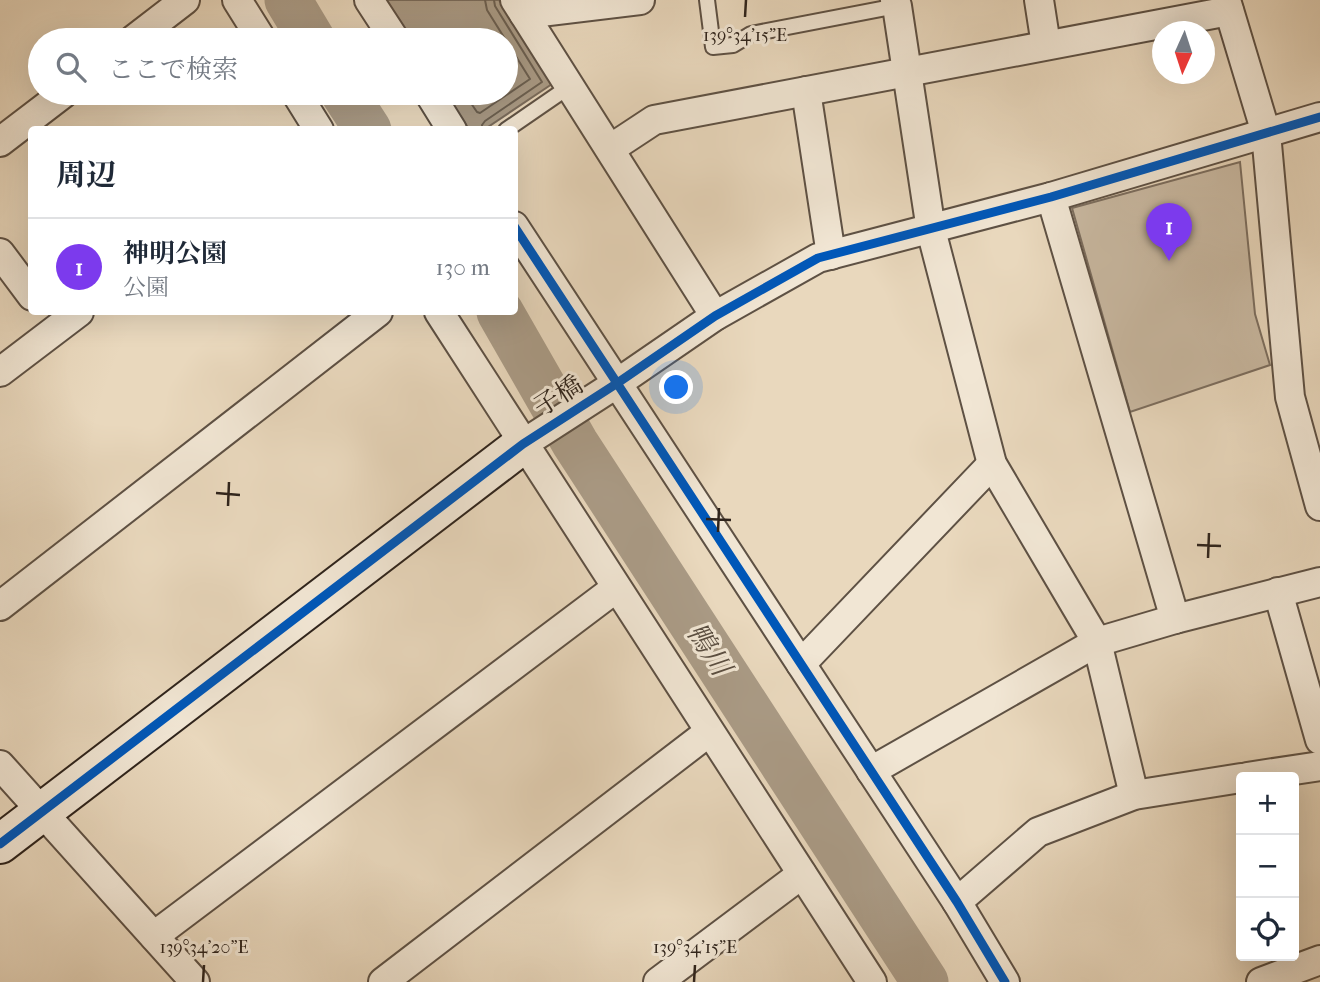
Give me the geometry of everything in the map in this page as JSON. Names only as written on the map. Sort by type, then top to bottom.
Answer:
[{"type":"street","points":[[149,28],[186,0]]},
{"type":"street","points":[[237,0],[254,28]]},
{"type":"street","points":[[369,0],[387,28]]},
{"type":"street","points":[[640,0],[519,7],[715,316]]},
{"type":"street","points":[[1039,0],[1046,45]]},
{"type":"street","points":[[896,3],[931,230],[992,464],[1097,642],[1134,795]]},
{"type":"street","points":[[610,149],[654,120],[1046,45],[1228,5],[1266,133],[1290,397],[1312,447],[1320,506]]},
{"type":"street","points":[[806,92],[831,255]]},
{"type":"street","points":[[0,142],[48,105]]},
{"type":"street","points":[[303,105],[316,126]]},
{"type":"street","points":[[437,105],[450,126]]},
{"type":"street","name":"子橋","points":[[523,444],[715,316],[818,258],[1051,197],[1320,117]]},
{"type":"street","points":[[1051,197],[1175,619]]},
{"type":"street","points":[[518,232],[957,902],[1004,982]]},
{"type":"street","points":[[0,253],[28,291]]},
{"type":"street","points":[[0,372],[49,321],[69,315]]},
{"type":"street","points":[[0,606],[374,315]]},
{"type":"street","points":[[441,315],[872,982]]},
{"type":"street","points":[[0,844],[523,444]]},
{"type":"street","points":[[801,664],[992,464]]},
{"type":"street","points":[[871,771],[1097,642],[1320,582]]},
{"type":"street","points":[[154,936],[616,587]]},
{"type":"street","points":[[1278,592],[1320,740]]},
{"type":"street","points":[[383,982],[709,732]]},
{"type":"street","points":[[0,765],[195,982]]},
{"type":"street","points":[[1280,772],[1320,766]]},
{"type":"street","points":[[957,902],[1038,832],[1134,795],[1236,779]]},
{"type":"street","points":[[658,982],[802,874]]},
{"type":"street","points":[[1261,982],[1320,960]]},
{"type":"lane","points":[[707,0],[713,47],[733,45],[751,34],[896,3]]},
{"type":"lane","points":[[512,126],[570,86]]},
{"type":"shaded area","points":[[1240,162],[1255,314],[1270,365],[1130,412],[1072,208]]},
{"type":"water","points":[[385,0],[499,0],[517,28],[403,28]]},
{"type":"water","points":[[518,30],[552,84],[489,126],[467,126],[453,105],[518,105]]},
{"type":"waterway","name":"鴨川","points":[[288,0],[305,28]]},
{"type":"waterway","name":"鴨川","points":[[352,105],[365,126]]},
{"type":"waterway","name":"鴨川","points":[[502,315],[575,443],[925,982]]},
{"type":"cycle path","points":[[0,844],[523,444],[715,316],[818,258],[1051,197],[1320,117]]},
{"type":"cycle path","points":[[518,232],[957,902],[1005,982]]},
{"type":"place","name":"神明公園","points":[[1169,261]]}]
